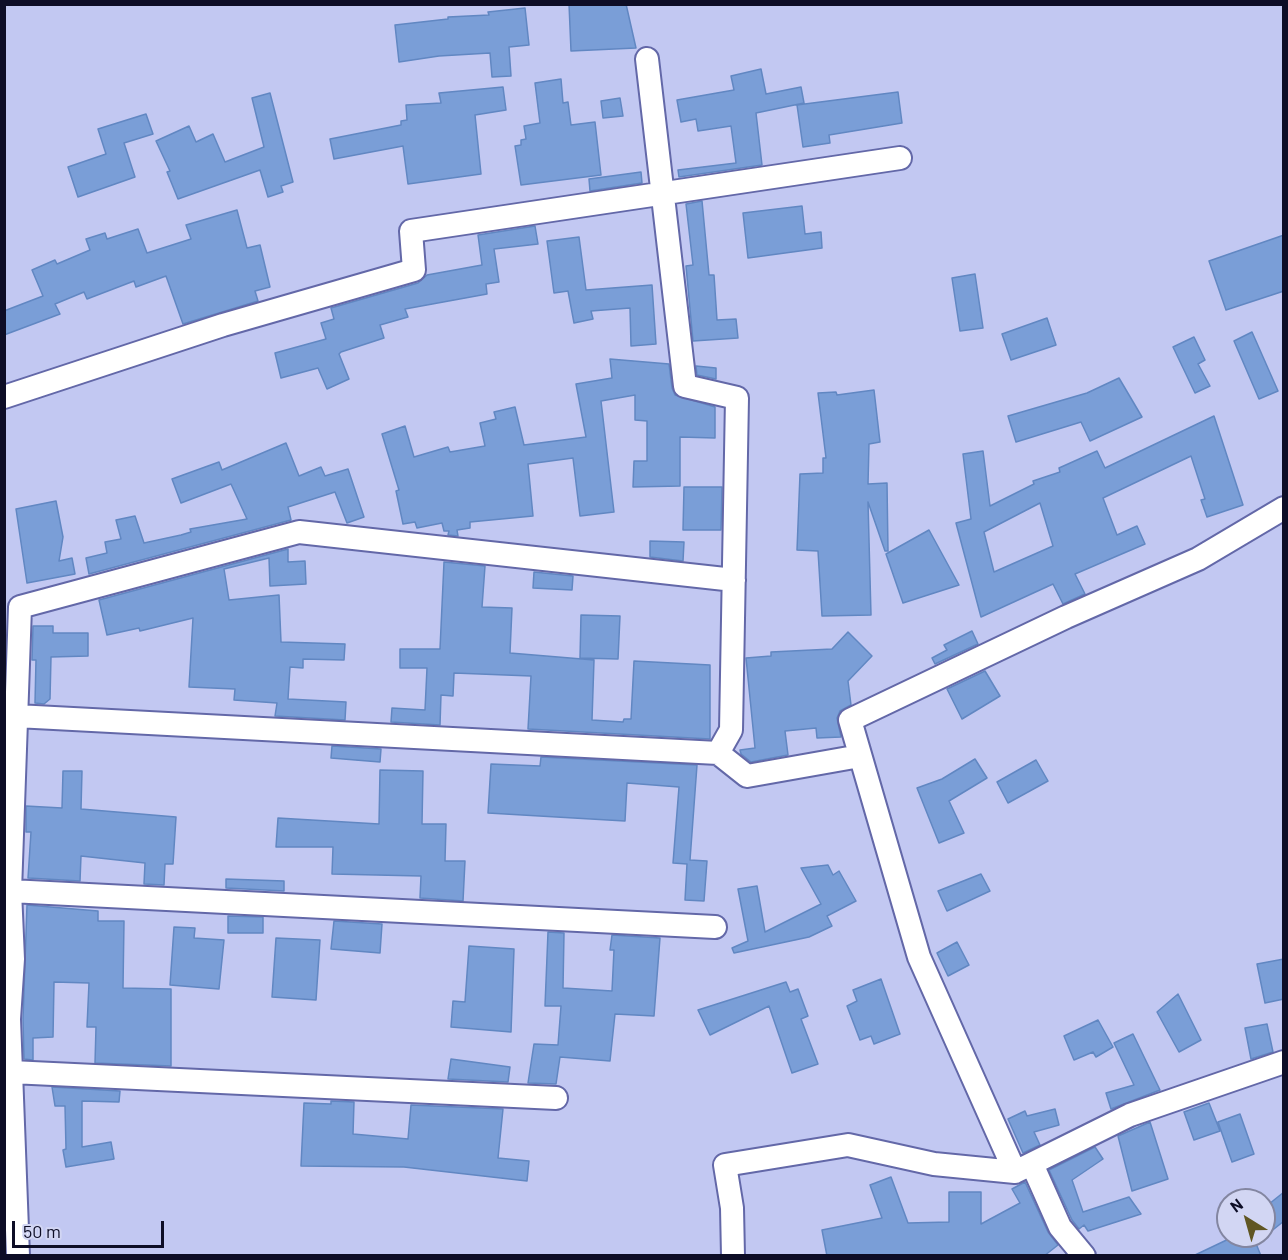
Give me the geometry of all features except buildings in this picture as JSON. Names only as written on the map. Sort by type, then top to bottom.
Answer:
[{"type":"street","points":[[647,59],[685,386],[737,398],[732,730],[718,753]]},
{"type":"street","points":[[4,398],[223,325],[414,270],[411,231],[900,158]]},
{"type":"street","points":[[1084,1256],[1060,1227],[1024,1168],[919,957],[850,720],[1066,617],[1198,559],[1284,507]]},
{"type":"street","points":[[18,1256],[10,1192],[11,1072],[7,1019],[13,958],[13,914],[8,845],[16,716],[11,671],[20,607],[299,532],[734,580]]},
{"type":"street","points":[[16,716],[718,753],[747,776],[860,756]]},
{"type":"street","points":[[10,891],[715,927]]},
{"type":"street","points":[[733,1256],[732,1208],[724,1165],[848,1145],[934,1164],[1024,1168],[1130,1115],[1284,1062]]},
{"type":"street","points":[[11,1072],[556,1098]]}]
